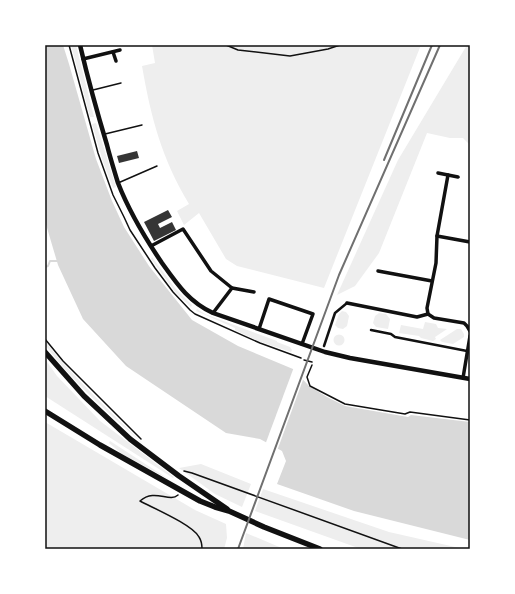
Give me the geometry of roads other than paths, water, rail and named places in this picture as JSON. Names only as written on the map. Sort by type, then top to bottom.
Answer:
[{"type":"main road","points":[[45,352],[84,396],[130,439],[179,476],[229,510]]},
{"type":"main road","points":[[45,411],[100,445],[207,504],[229,510],[264,527],[320,549]]},
{"type":"street","points":[[80,45],[91,90],[118,183],[138,224],[151,246],[189,298],[203,309],[213,313],[325,352],[350,358],[470,379]]},
{"type":"street","points":[[83,59],[120,50]]},
{"type":"street","points":[[113,52],[116,61]]},
{"type":"street","points":[[438,173],[458,177]]},
{"type":"street","points":[[428,314],[427,308],[436,263],[437,236],[448,175]]},
{"type":"street","points":[[151,246],[183,229],[211,271],[232,288],[254,292]]},
{"type":"street","points":[[437,236],[470,242]]},
{"type":"street","points":[[378,271],[432,281]]},
{"type":"street","points":[[213,313],[232,288]]},
{"type":"street","points":[[259,329],[269,299],[313,314],[302,344]]},
{"type":"street","points":[[324,346],[335,313],[347,303],[417,317],[428,314],[432,317],[469,325],[470,331]]},
{"type":"street","points":[[370,330],[391,334],[395,337],[467,351]]},
{"type":"street","points":[[463,378],[470,336]]},
{"type":"lane","points":[[91,90],[121,83]]},
{"type":"lane","points":[[104,135],[142,126]]},
{"type":"lane","points":[[118,183],[157,166]]},
{"type":"lane","points":[[304,360],[312,362]]},
{"type":"waterway","points":[[45,267],[48,266],[50,261],[57,261]]},
{"type":"railway","points":[[384,160],[432,45]]},
{"type":"railway","points":[[238,549],[339,275],[440,45]]}]
